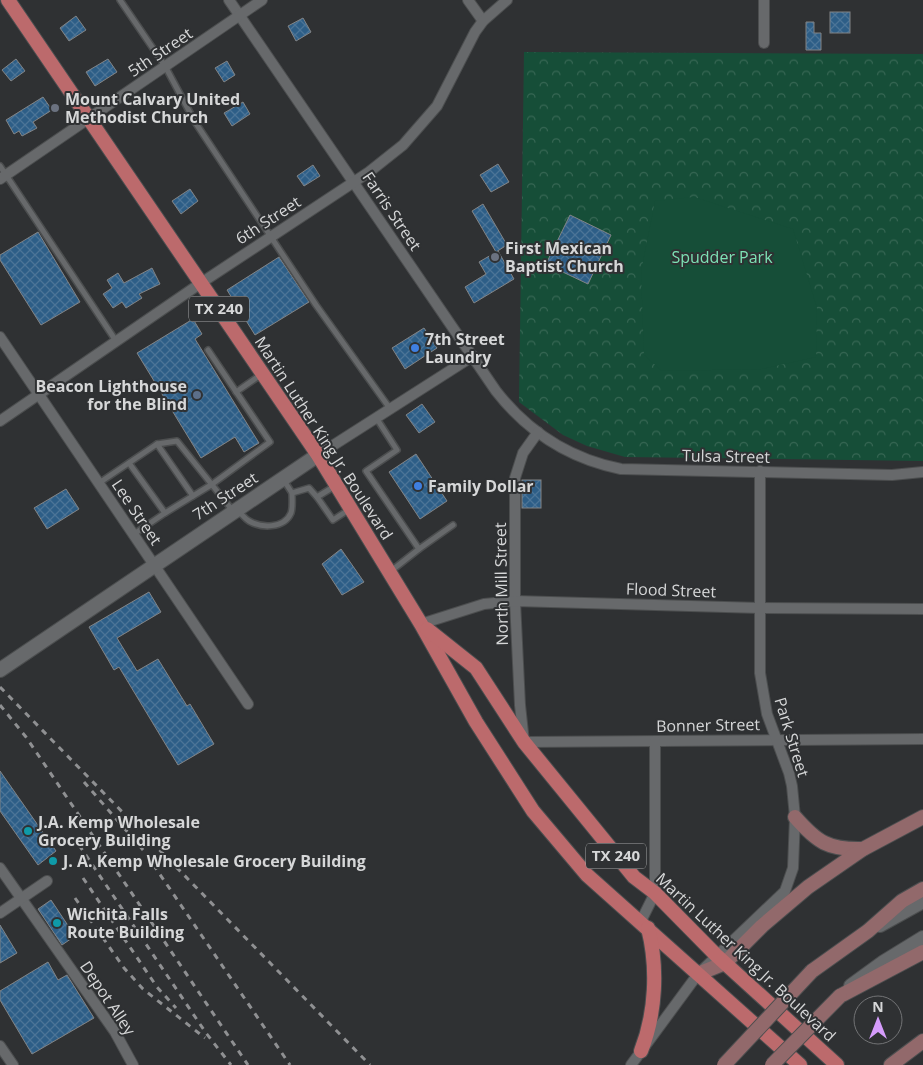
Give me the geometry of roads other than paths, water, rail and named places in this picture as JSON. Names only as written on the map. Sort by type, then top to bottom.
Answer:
[{"type":"main road","name":"Martin Luther King Jr. Boulevard","points":[[8,0],[318,455],[421,624],[476,722],[533,811],[587,875],[800,1065]]},
{"type":"main road","name":"Martin Luther King Jr. Boulevard","points":[[421,624],[476,668],[524,742],[634,877],[655,893],[721,959],[837,1065]]},
{"type":"main road","points":[[795,817],[813,837],[826,845],[845,850],[863,849]]},
{"type":"main road","points":[[698,974],[721,959],[808,887],[863,849],[923,817]]},
{"type":"main road","points":[[724,1065],[812,971],[868,931],[902,901],[923,889]]},
{"type":"main road","points":[[641,1051],[650,1026],[653,997],[653,948],[644,924]]},
{"type":"main road","points":[[772,1065],[840,996],[923,952]]},
{"type":"main road","points":[[891,1065],[923,1041]]},
{"type":"street","name":"Farris Street","points":[[229,0],[508,406],[538,432]]},
{"type":"street","name":"5th Street","points":[[3,177],[262,0]]},
{"type":"street","points":[[468,0],[483,21]]},
{"type":"street","name":"6th Street","points":[[0,421],[201,283],[354,182],[403,145],[428,119],[483,21],[507,0]]},
{"type":"street","points":[[764,0],[764,43]]},
{"type":"street","name":"Lee Street","points":[[0,337],[248,704]]},
{"type":"street","name":"7th Street","points":[[0,670],[154,564],[318,455],[473,356]]},
{"type":"street","name":"Tulsa Street","points":[[538,432],[580,458],[621,468],[892,475],[923,472]]},
{"type":"street","name":"North Mill Street","points":[[524,742],[515,601],[514,478],[527,444],[538,432]]},
{"type":"street","name":"Park Street","points":[[721,959],[785,891],[793,868],[795,817],[790,773],[775,739],[761,686],[760,471]]},
{"type":"street","name":"Flood Street","points":[[421,624],[484,604],[515,601],[760,608],[923,609]]},
{"type":"street","name":"Bonner Street","points":[[524,742],[923,739]]},
{"type":"street","points":[[644,924],[655,893],[655,740]]},
{"type":"street","name":"Depot Alley","points":[[0,868],[114,1032],[133,1065]]},
{"type":"street","points":[[0,913],[47,881]]},
{"type":"street","points":[[868,931],[923,902]]},
{"type":"street","points":[[840,996],[859,979],[923,938]]},
{"type":"street","points":[[631,1065],[698,974]]},
{"type":"street","points":[[0,1046],[13,1065]]},
{"type":"lane","points":[[120,0],[165,66],[195,122],[316,305],[391,410]]},
{"type":"lane","points":[[0,166],[3,177],[116,341]]},
{"type":"lane","points":[[134,534],[211,485],[270,442],[208,350]]},
{"type":"lane","points":[[236,392],[262,373]]},
{"type":"lane","points":[[377,419],[397,450],[366,471],[419,549]]},
{"type":"lane","points":[[99,483],[157,444],[177,441],[211,485],[235,511],[248,521],[261,525],[276,525],[286,520],[292,512],[292,493],[283,479]]},
{"type":"lane","points":[[157,444],[193,496]]},
{"type":"lane","points":[[129,463],[165,513]]},
{"type":"lane","points":[[317,497],[336,485]]},
{"type":"lane","points":[[292,493],[309,488],[333,520],[350,508]]},
{"type":"lane","points":[[389,572],[453,525]]},
{"type":"railway","points":[[0,687],[370,1065]]},
{"type":"railway","points":[[0,705],[26,737],[248,1065]]},
{"type":"railway","points":[[84,782],[144,851],[290,1065]]},
{"type":"railway","points":[[79,845],[206,1033],[231,1065]]},
{"type":"railway","points":[[83,878],[157,987],[176,1008]]},
{"type":"railway","points":[[75,898],[124,968],[143,989],[205,1038]]},
{"type":"place","name":"Mount Calvary United Methodist Church","points":[[55,108]]},
{"type":"place","name":"First Mexican Baptist Church","points":[[495,257]]},
{"type":"place","name":"7th Street Laundry","points":[[415,348]]},
{"type":"place","name":"Beacon Lighthouse for the Blind","points":[[197,395]]},
{"type":"place","name":"Family Dollar","points":[[418,486]]},
{"type":"place","name":"J.A. Kemp Wholesale Grocery Building","points":[[28,831]]},
{"type":"place","name":"J. A. Kemp Wholesale Grocery Building","points":[[53,861]]},
{"type":"place","name":"Wichita Falls Route Building","points":[[57,923]]},
{"type":"park label","name":"Spudder Park","points":[[722,257]]}]
